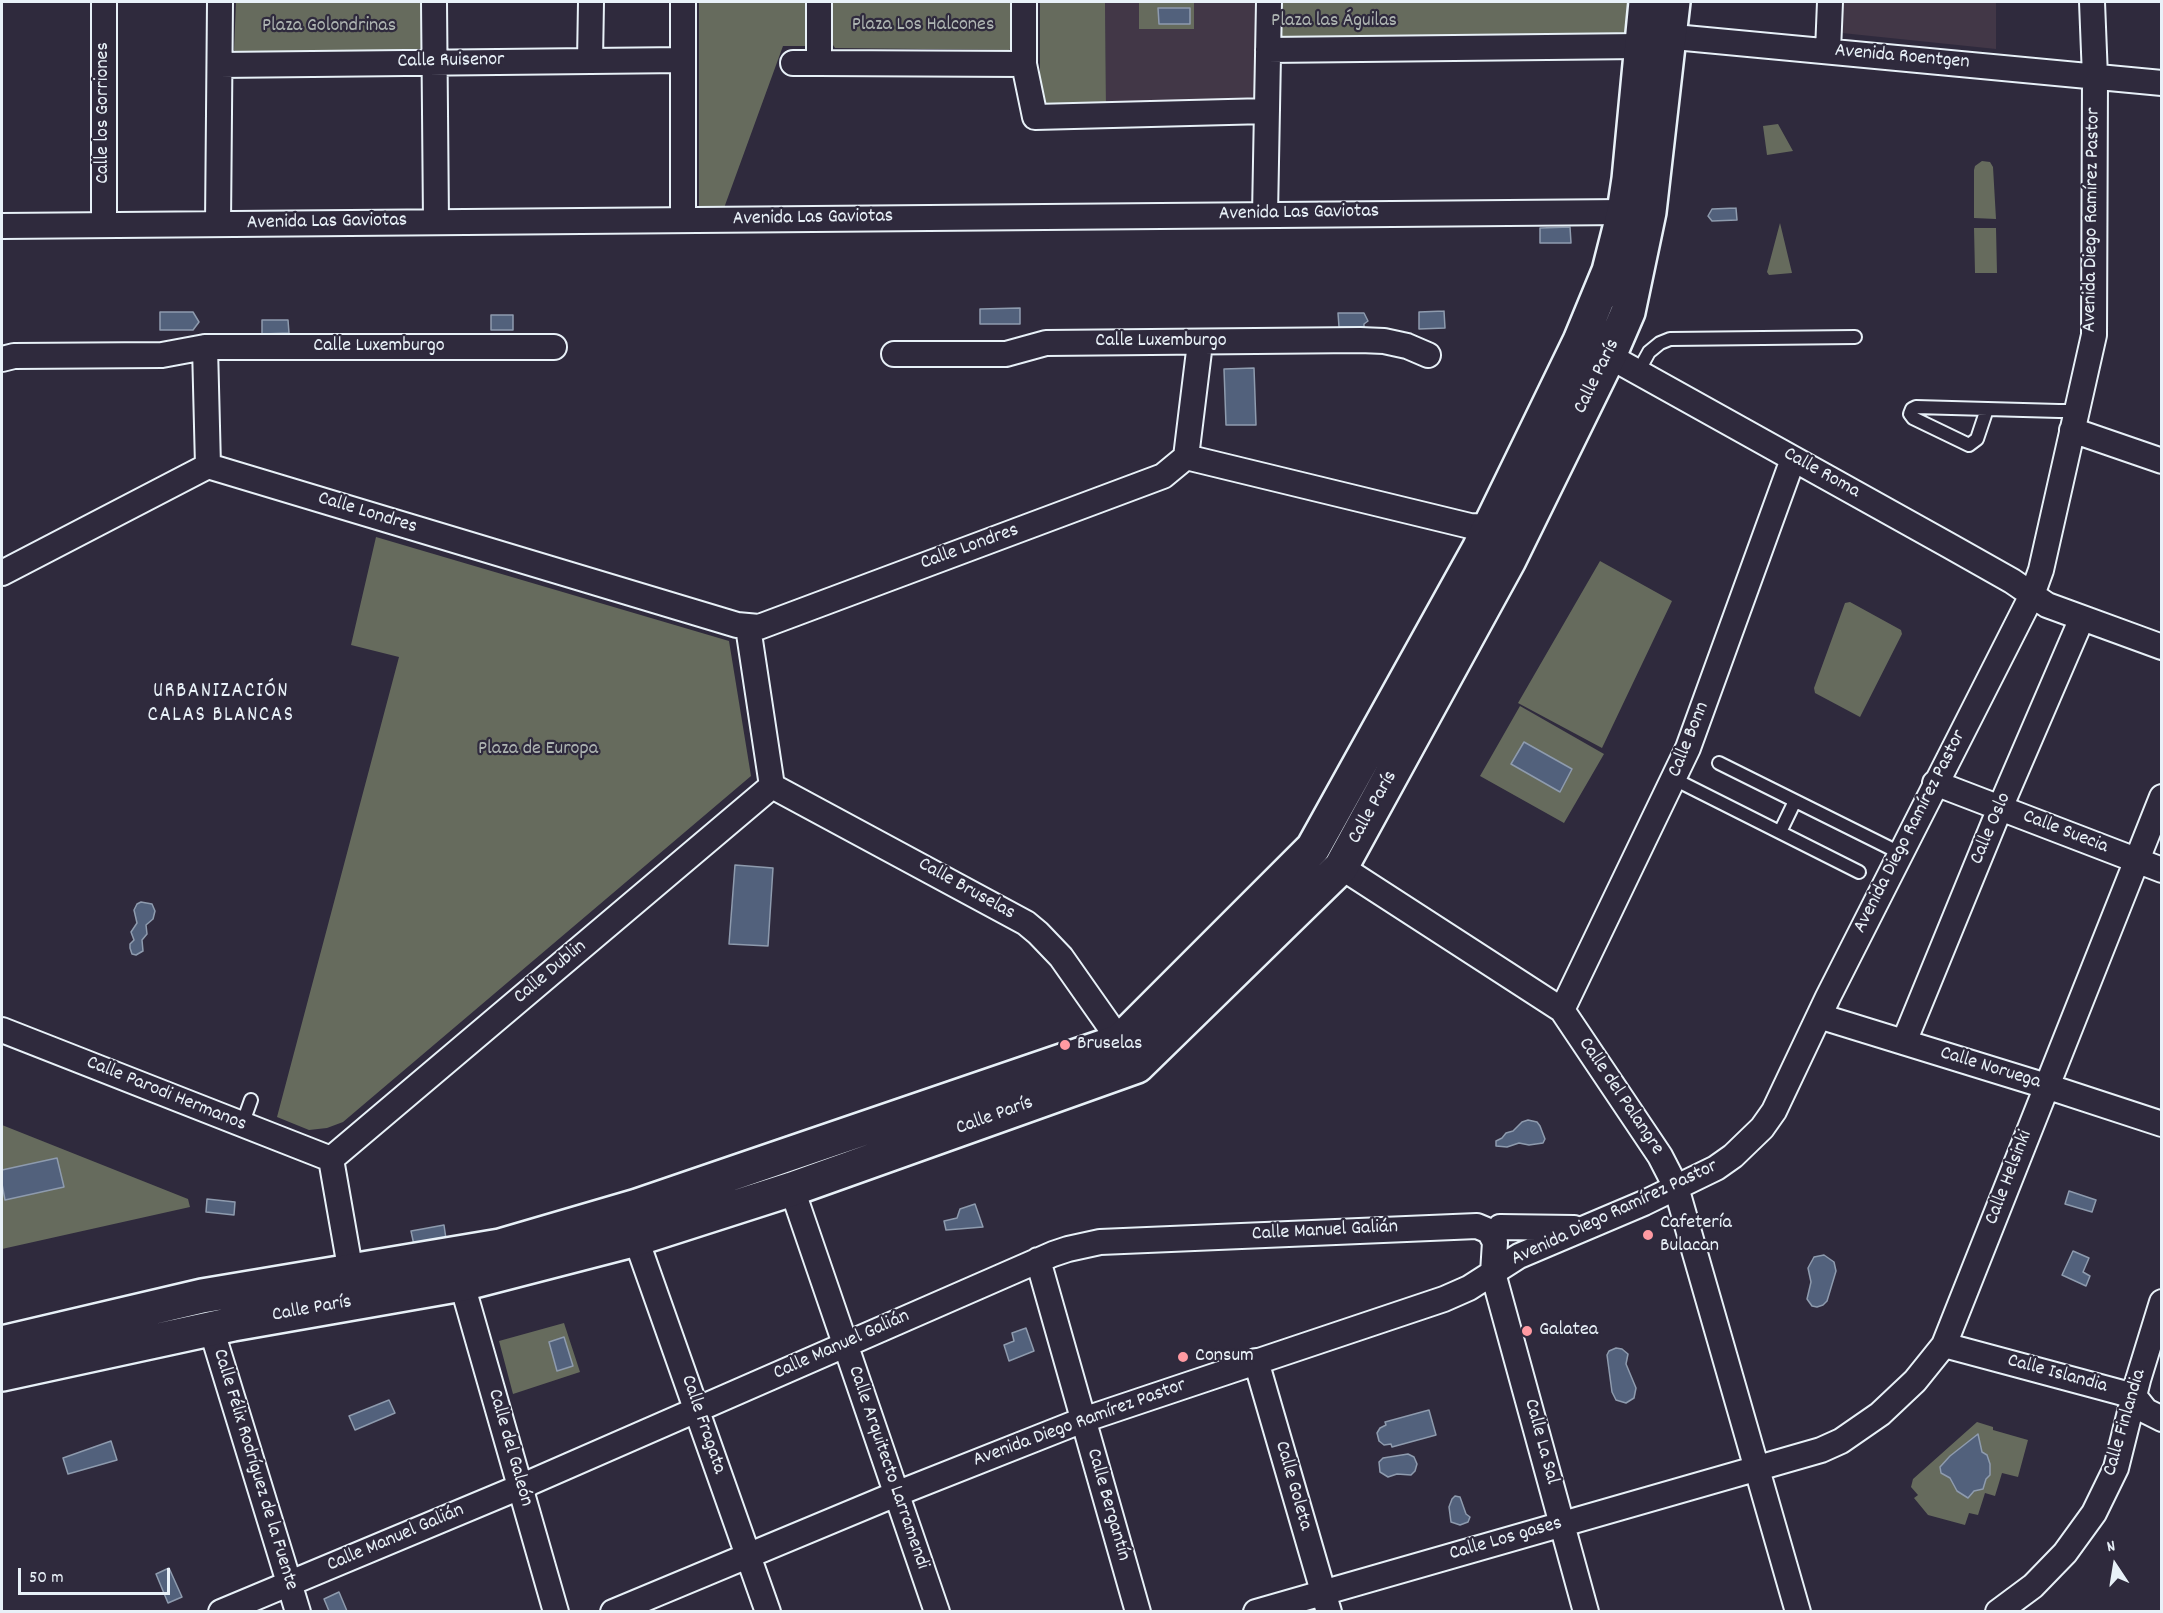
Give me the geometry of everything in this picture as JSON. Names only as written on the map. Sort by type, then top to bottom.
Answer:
[{"type":"main road","name":"Calle París","points":[[2,1342],[202,1297],[500,1246],[631,1227],[792,1189],[1129,1054],[1341,867],[1519,539],[1609,356],[1628,312],[1636,212],[1634,137],[1651,38],[1646,2]]},
{"type":"main road","name":"Calle París","points":[[1651,38],[1673,2]]},
{"type":"main road","name":"Calle París","points":[[2,1374],[211,1329],[462,1284],[1129,1054],[1313,848],[1580,341],[1636,212]]},
{"type":"main road","points":[[1580,341],[1609,356]]},
{"type":"main road","points":[[1482,529],[1519,539]]},
{"type":"main road","points":[[1313,848],[1341,867]]},
{"type":"main road","name":"Calle Félix Rodríguez de la Fuente","points":[[202,1297],[211,1329]]},
{"type":"street","name":"Calle los Gorriones","points":[[104,2],[104,225]]},
{"type":"street","points":[[218,224],[220,2]]},
{"type":"street","points":[[434,2],[436,222]]},
{"type":"street","points":[[590,61],[591,2]]},
{"type":"street","points":[[683,2],[683,220]]},
{"type":"street","points":[[819,2],[819,63]]},
{"type":"street","points":[[1024,2],[1024,64],[1035,117],[1267,111]]},
{"type":"street","points":[[1265,215],[1269,2]]},
{"type":"street","points":[[1828,51],[1830,2]]},
{"type":"street","name":"Avenida Diego Ramírez Pastor","points":[[613,1611],[896,1494],[1083,1420],[1444,1299],[1469,1288],[1519,1256],[1644,1203],[1716,1168],[1733,1156],[1762,1128],[1774,1111],[1900,853],[2032,594],[2041,570],[2094,335],[2095,77],[2092,2]]},
{"type":"street","points":[[1268,50],[1651,38]]},
{"type":"street","name":"Avenida Roentgen","points":[[1651,38],[1828,51],[2162,83]]},
{"type":"street","name":"Calle Ruisenor","points":[[220,65],[683,60]]},
{"type":"street","points":[[793,63],[1024,64]]},
{"type":"street","name":"Avenida Las Gaviotas","points":[[2,226],[1636,212]]},
{"type":"street","name":"Calle Luxemburgo","points":[[894,354],[1006,354],[1046,343],[1384,341],[1407,346],[1428,355]]},
{"type":"street","points":[[1200,343],[1186,457],[1482,529]]},
{"type":"street","points":[[2,573],[208,466],[205,347]]},
{"type":"street","name":"Calle Luxemburgo","points":[[2,359],[14,356],[162,355],[205,347],[554,347]]},
{"type":"street","name":"Calle Roma","points":[[1609,356],[1961,551],[2047,605],[2162,647]]},
{"type":"street","points":[[2074,420],[2162,461]]},
{"type":"street","name":"Calle Londres","points":[[208,466],[748,627],[767,625],[1163,476],[1186,457]]},
{"type":"street","name":"Calle Bonn","points":[[1562,1010],[1688,748],[1793,459]]},
{"type":"street","name":"Calle Oslo","points":[[1904,1042],[2000,808],[2082,618]]},
{"type":"street","points":[[748,627],[772,786]]},
{"type":"street","name":"Calle Suecia","points":[[1935,783],[2162,870]]},
{"type":"street","name":"Calle Bruselas","points":[[772,786],[1026,923],[1061,957],[1129,1054]]},
{"type":"street","name":"Calle Dublin","points":[[331,1159],[772,786]]},
{"type":"street","name":"Calle Helsinki","points":[[1756,1468],[1821,1450],[1861,1429],[1915,1381],[1944,1345],[2162,797]]},
{"type":"street","name":"Calle del Palangre","points":[[1341,867],[1562,1010],[1660,1156],[1676,1187],[1798,1611]]},
{"type":"street","name":"Calle Noruega","points":[[1819,1016],[2162,1124]]},
{"type":"street","name":"Calle Parodi Hermanos","points":[[2,1030],[331,1159]]},
{"type":"street","points":[[331,1159],[351,1273]]},
{"type":"street","name":"Calle Arquitecto Larramendi","points":[[792,1189],[937,1611]]},
{"type":"street","name":"Calle Manuel Galián","points":[[220,1611],[520,1487],[1038,1260],[1068,1249],[1100,1242],[1477,1226],[1489,1231],[1493,1236]]},
{"type":"street","name":"Calle Fragata","points":[[631,1227],[768,1611]]},
{"type":"street","points":[[1493,1273],[1496,1248],[1493,1236],[1500,1227],[1585,1228]]},
{"type":"street","name":"Calle Bergantín","points":[[1038,1260],[1138,1611]]},
{"type":"street","name":"Calle La Sal","points":[[1493,1273],[1586,1611]]},
{"type":"street","name":"Calle del Galeón","points":[[462,1284],[556,1611]]},
{"type":"street","name":"Calle Finlandia","points":[[1998,1611],[2033,1586],[2057,1561],[2094,1512],[2116,1468],[2134,1396],[2162,1302]]},
{"type":"street","name":"Calle Félix Rodríguez de la Fuente","points":[[211,1329],[298,1611]]},
{"type":"street","name":"Calle Islandia","points":[[1944,1345],[2134,1396],[2146,1411],[2162,1419]]},
{"type":"street","name":"Calle Goleta","points":[[1256,1361],[1326,1602]]},
{"type":"street","name":"Calle Los gases","points":[[1256,1611],[1326,1602],[1562,1524],[1756,1468]]},
{"type":"lane","points":[[1638,372],[1649,352],[1660,343],[1670,339],[1855,337]]},
{"type":"lane","points":[[1987,409],[1977,439],[1969,445],[1913,418],[1910,414],[1916,407],[1987,409],[2074,420]]},
{"type":"lane","points":[[1719,763],[1900,853]]},
{"type":"lane","points":[[1674,779],[1859,872]]},
{"type":"lane","points":[[1780,832],[1796,801]]},
{"type":"lane","points":[[242,1125],[251,1100]]},
{"type":"shaded area","points":[[1105,2],[1257,2],[1255,101],[1106,108]]},
{"type":"shaded area","points":[[1843,2],[1996,2],[1996,49],[1842,33]]},
{"type":"green space","name":"Plaza Golondrinas","points":[[236,2],[423,2],[423,51],[236,53],[234,50]]},
{"type":"green space","points":[[699,2],[806,2],[805,46],[783,46],[724,208],[699,208]]},
{"type":"green space","name":"Plaza Los Halcones","points":[[833,2],[1013,2],[1013,47],[1009,50],[835,48],[833,45]]},
{"type":"green space","points":[[1040,2],[1105,2],[1106,108],[1040,109]]},
{"type":"green space","points":[[1139,2],[1194,2],[1194,29],[1139,29]]},
{"type":"green space","name":"Plaza las Águilas","points":[[1279,2],[1636,2],[1631,36],[1280,43]]},
{"type":"green space","points":[[1778,124],[1793,151],[1767,155],[1763,126]]},
{"type":"green space","points":[[1982,161],[1990,162],[1993,167],[1996,219],[1974,218],[1974,170],[1975,166]]},
{"type":"green space","points":[[1780,223],[1792,273],[1769,275],[1767,272]]},
{"type":"green space","points":[[1974,228],[1996,228],[1997,273],[1975,273]]},
{"type":"green space","name":"Plaza de Europa","points":[[376,537],[729,641],[751,776],[343,1122],[327,1128],[309,1130],[277,1117],[399,657],[351,645]]},
{"type":"green space","points":[[1600,561],[1672,601],[1602,748],[1518,703]]},
{"type":"green space","points":[[1850,602],[1901,630],[1902,634],[1860,717],[1815,693],[1814,688],[1845,603]]},
{"type":"green space","points":[[1520,706],[1604,754],[1564,823],[1480,776]]},
{"type":"green space","points":[[2,1125],[188,1199],[190,1207],[2,1249]]},
{"type":"green space","points":[[564,1323],[580,1372],[513,1394],[499,1341]]},
{"type":"green space","points":[[1977,1422],[1993,1427],[1993,1430],[2028,1440],[2018,1477],[2002,1473],[1995,1496],[1985,1493],[1978,1515],[1969,1513],[1965,1525],[1928,1515],[1914,1498],[1918,1495],[1911,1487],[1913,1479]]},
{"type":"water","points":[[1158,8],[1190,8],[1190,24],[1159,24]]},
{"type":"water","points":[[1736,208],[1737,220],[1712,221],[1708,216],[1712,209]]},
{"type":"water","points":[[1570,227],[1571,243],[1540,243],[1540,228]]},
{"type":"water","points":[[1020,308],[1020,324],[980,324],[980,309]]},
{"type":"water","points":[[1444,311],[1445,328],[1419,329],[1419,312]]},
{"type":"water","points":[[160,312],[193,312],[199,322],[193,330],[160,330]]},
{"type":"water","points":[[1338,313],[1364,313],[1368,321],[1364,327],[1339,327]]},
{"type":"water","points":[[491,315],[513,315],[513,330],[491,330]]},
{"type":"water","points":[[262,320],[288,320],[289,333],[262,334]]},
{"type":"water","points":[[1254,368],[1256,425],[1226,425],[1224,369]]},
{"type":"water","points":[[1524,742],[1572,769],[1560,792],[1511,764]]},
{"type":"water","points":[[735,865],[773,868],[768,946],[729,944]]},
{"type":"water","points":[[141,902],[152,904],[155,911],[153,919],[146,925],[147,934],[142,940],[143,951],[136,955],[132,954],[130,948],[134,940],[131,932],[137,923],[134,910]]},
{"type":"water","points":[[1528,1120],[1537,1122],[1540,1126],[1545,1139],[1543,1143],[1496,1146],[1496,1141]]},
{"type":"water","points":[[57,1158],[64,1187],[5,1200],[2,1170]]},
{"type":"water","points":[[2069,1191],[2096,1200],[2092,1212],[2065,1204]]},
{"type":"water","points":[[207,1199],[235,1202],[234,1215],[206,1212]]},
{"type":"water","points":[[975,1204],[983,1227],[946,1230],[944,1221],[957,1218],[960,1209]]},
{"type":"water","points":[[444,1225],[446,1239],[414,1245],[411,1231]]},
{"type":"water","points":[[2073,1251],[2089,1258],[2083,1272],[2090,1276],[2086,1286],[2062,1275]]},
{"type":"water","points":[[1824,1255],[1834,1262],[1836,1271],[1827,1301],[1817,1307],[1812,1306],[1807,1299],[1811,1282],[1808,1268],[1814,1257]]},
{"type":"water","points":[[1026,1328],[1034,1351],[1009,1361],[1004,1345],[1014,1341],[1012,1333]]},
{"type":"water","points":[[564,1337],[573,1366],[557,1371],[549,1342]]},
{"type":"water","points":[[1616,1348],[1628,1354],[1626,1364],[1636,1388],[1634,1398],[1626,1403],[1616,1400],[1612,1392],[1607,1355],[1609,1351]]},
{"type":"water","points":[[389,1400],[395,1413],[355,1430],[349,1416]]},
{"type":"water","points":[[1429,1410],[1436,1435],[1392,1447],[1391,1444],[1384,1445],[1379,1441],[1377,1433],[1386,1425],[1385,1422]]},
{"type":"water","points":[[1978,1434],[1982,1452],[1987,1455],[1990,1464],[1990,1475],[1983,1489],[1974,1491],[1968,1498],[1957,1491],[1950,1478],[1941,1473],[1940,1467]]},
{"type":"water","points":[[111,1441],[117,1460],[68,1474],[63,1458]]},
{"type":"water","points":[[1408,1454],[1414,1457],[1417,1464],[1411,1475],[1397,1474],[1388,1477],[1380,1472],[1379,1462],[1383,1458]]},
{"type":"water","points":[[1455,1496],[1460,1497],[1466,1514],[1470,1517],[1468,1522],[1460,1525],[1451,1522],[1449,1507]]},
{"type":"water","points":[[169,1568],[182,1597],[168,1603],[156,1574]]},
{"type":"water","points":[[339,1592],[347,1611],[329,1611],[324,1599]]},
{"type":"place","name":"Bruselas","points":[[1065,1045]]},
{"type":"place","name":"Cafetería Bulacan","points":[[1648,1235]]},
{"type":"place","name":"Galatea","points":[[1527,1331]]},
{"type":"place","name":"Consum","points":[[1183,1357]]},
{"type":"district","name":"URBANIZACIÓN CALAS BLANCAS","points":[[221,705]]}]
